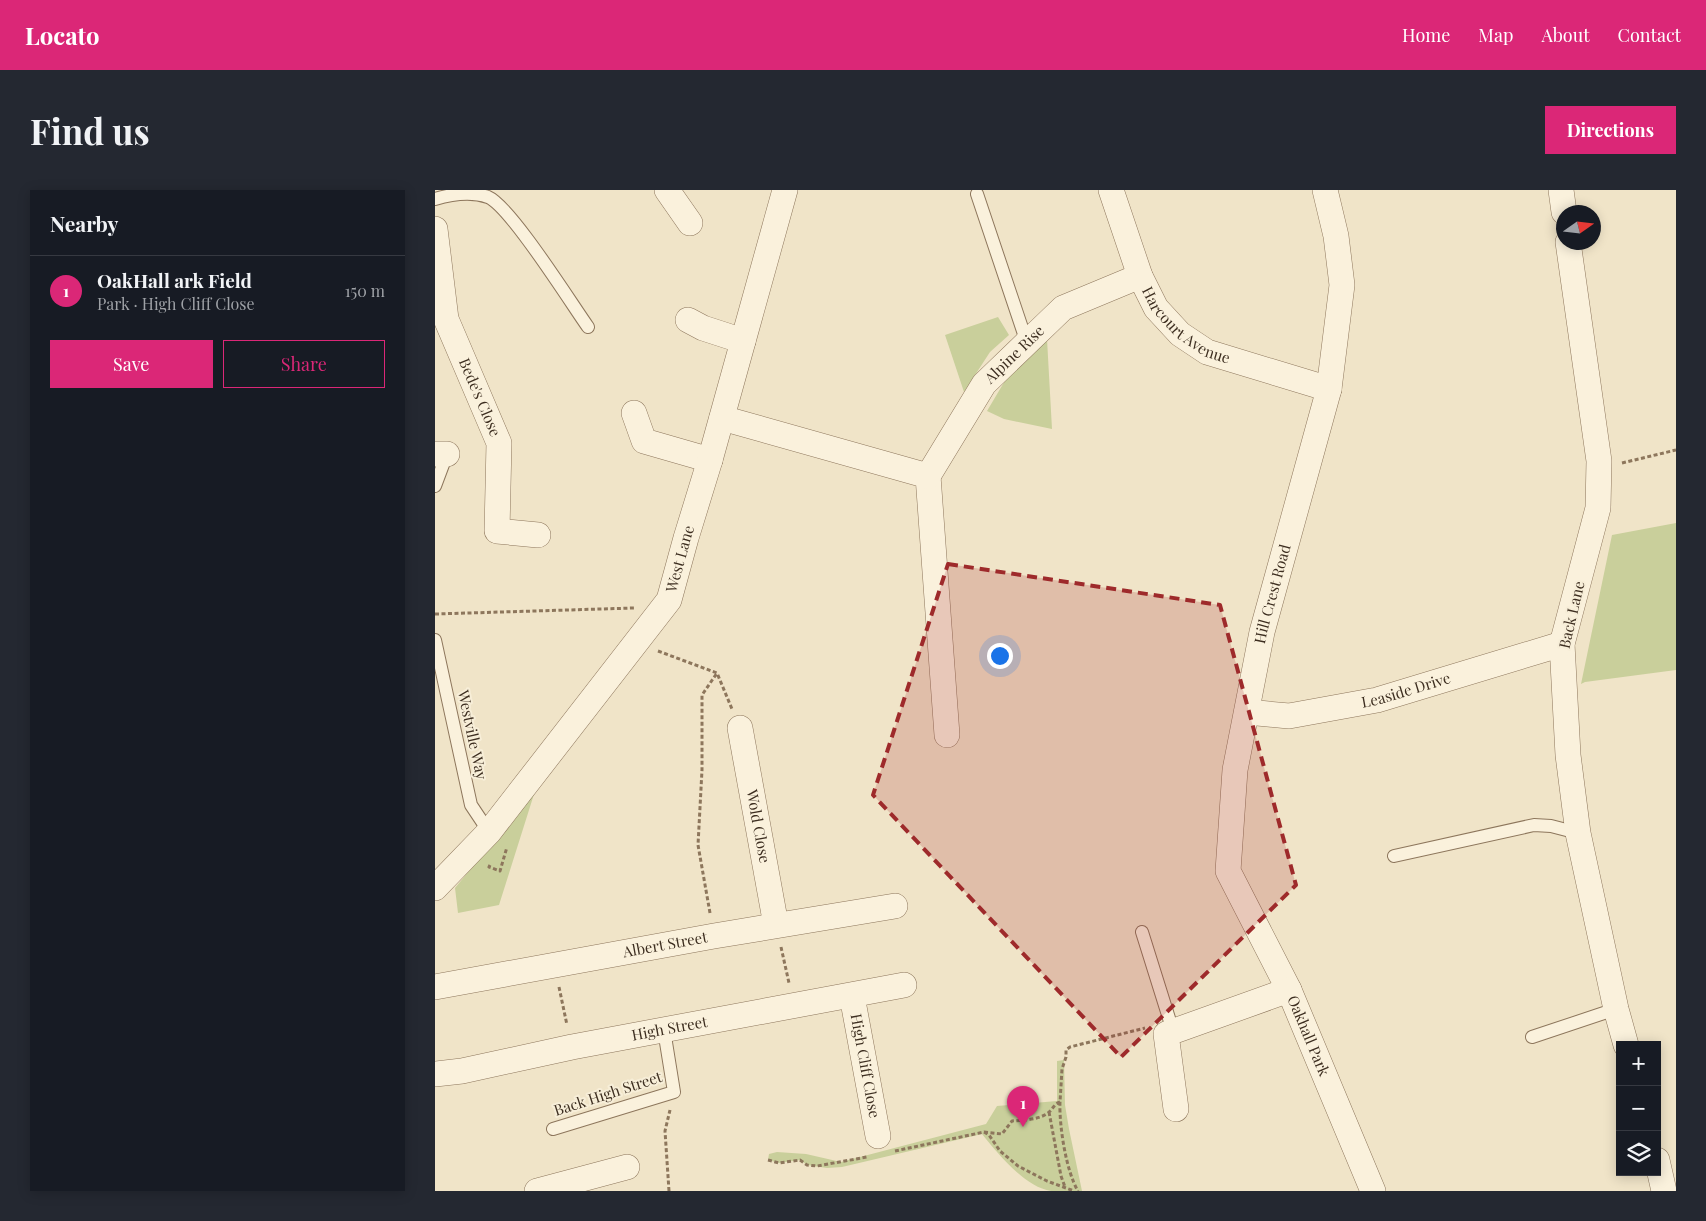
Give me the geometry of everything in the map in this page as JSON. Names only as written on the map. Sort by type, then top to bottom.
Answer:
[{"type":"street","points":[[667,190],[690,223]]},
{"type":"street","name":"Harcourt Avenue","points":[[1111,190],[1140,276],[1156,308],[1180,334],[1207,352],[1329,389]]},
{"type":"street","name":"Hill Crest Road","points":[[1289,990],[1228,871],[1235,770],[1261,632],[1329,389],[1342,285],[1336,236],[1325,190]]},
{"type":"street","points":[[1561,190],[1563,205]]},
{"type":"street","name":"West Lane","points":[[435,888],[489,832],[669,600],[743,341],[779,193]]},
{"type":"street","name":"Bede's Close","points":[[435,229],[445,319],[499,443],[497,531],[538,535]]},
{"type":"street","name":"Back Lane","points":[[1569,250],[1599,462],[1598,508],[1562,644],[1568,755],[1578,833],[1616,1009],[1625,1041]]},
{"type":"street","name":"Alpine Rise","points":[[928,476],[984,384],[1063,308],[1140,276]]},
{"type":"street","points":[[688,320],[703,328],[743,341]]},
{"type":"street","points":[[634,413],[644,441],[710,460]]},
{"type":"street","points":[[722,418],[928,476],[947,735]]},
{"type":"street","name":"Leaside Drive","points":[[1247,712],[1289,716],[1377,700],[1562,644]]},
{"type":"street","name":"Wold Close","points":[[740,728],[776,925]]},
{"type":"street","name":"Albert Street","points":[[435,987],[776,925],[895,906]]},
{"type":"street","name":"High Street","points":[[435,1074],[462,1071],[571,1047],[904,985]]},
{"type":"street","name":"Oakhall Park","points":[[1162,1029],[1289,990],[1373,1191]]},
{"type":"street","name":"High Cliff Close","points":[[852,996],[878,1136]]},
{"type":"street","points":[[1162,1029],[1166,1034],[1175,1109]]},
{"type":"street","points":[[537,1191],[627,1167]]},
{"type":"street","points":[[1661,1176],[1664,1191]]},
{"type":"lane","points":[[435,199],[459,193],[488,197],[502,207],[588,328]]},
{"type":"lane","points":[[977,194],[1027,343]]},
{"type":"lane","points":[[435,486],[441,454]]},
{"type":"lane","name":"Westville Way","points":[[435,640],[471,805],[489,832]]},
{"type":"lane","points":[[1394,856],[1534,825],[1551,826],[1578,833]]},
{"type":"lane","points":[[1141,932],[1162,1029]]},
{"type":"lane","points":[[1532,1037],[1616,1009]]},
{"type":"lane","name":"Back High Street","points":[[553,1129],[674,1092],[664,1030]]},
{"type":"path","points":[[1599,462],[1627,462],[1676,450]]},
{"type":"path","points":[[435,614],[663,607]]},
{"type":"path","points":[[635,643],[717,672],[740,728]]},
{"type":"path","points":[[714,936],[698,844],[702,770],[702,695],[717,672]]},
{"type":"path","points":[[776,925],[794,1005]]},
{"type":"path","points":[[555,966],[571,1047]]},
{"type":"path","points":[[1078,1191],[1071,1174],[1059,1121],[1062,1068],[1066,1057],[1066,1050],[1070,1047],[1162,1029]]},
{"type":"path","points":[[669,1191],[665,1131],[674,1092]]},
{"type":"path","points":[[1060,1102],[1049,1112],[1031,1119],[1012,1121],[1002,1134],[984,1132],[989,1135],[994,1144],[1011,1161],[1038,1177],[1074,1191]]},
{"type":"path","points":[[1049,1112],[1061,1176],[1065,1187]]},
{"type":"highlighted area","points":[[948,564],[1220,605],[1296,885],[1121,1057],[873,795]]},
{"type":"green space","points":[[998,317],[1009,335],[990,352],[964,392],[945,335]]},
{"type":"green space","points":[[1047,339],[1052,429],[1004,419],[987,411],[1009,374]]},
{"type":"green space","points":[[1676,523],[1676,670],[1581,684],[1612,535]]},
{"type":"green space","points":[[535,791],[499,905],[458,913],[455,888]]},
{"type":"green space","points":[[1064,1060],[1065,1105],[1082,1191],[1051,1191],[1031,1183],[1013,1169],[982,1134],[842,1167],[827,1168],[807,1165],[800,1160],[779,1163],[768,1160],[769,1154],[777,1152],[806,1154],[841,1162],[986,1124],[997,1106],[1057,1101],[1057,1061]]},
{"type":"place","name":"OakHall ark Field","points":[[1023,1127]]}]
